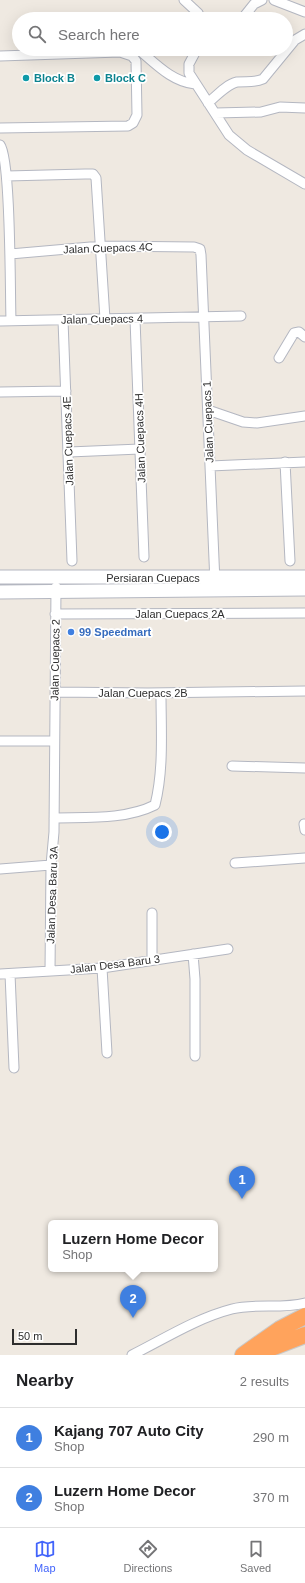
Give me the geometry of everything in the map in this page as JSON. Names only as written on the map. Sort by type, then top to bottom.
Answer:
[{"type":"highway","points":[[243,1355],[280,1329],[305,1316]]},
{"type":"highway","points":[[253,1355],[305,1336]]},
{"type":"street","points":[[184,0],[197,12]]},
{"type":"street","points":[[248,12],[254,4],[262,0]]},
{"type":"street","points":[[274,0],[305,12]]},
{"type":"street","points":[[293,42],[305,34]]},
{"type":"street","points":[[0,56],[12,56]]},
{"type":"street","points":[[0,128],[128,126],[133,123],[137,115],[136,61],[132,56]]},
{"type":"street","points":[[146,56],[167,73],[177,79],[195,84]]},
{"type":"street","points":[[191,56],[188,73],[216,113],[229,135],[248,150],[305,184]]},
{"type":"street","points":[[208,103],[230,85],[237,82],[257,82],[263,79],[282,56]]},
{"type":"street","points":[[216,113],[261,112],[280,107],[305,108]]},
{"type":"street","points":[[0,146],[7,176],[11,320]]},
{"type":"street","points":[[7,176],[93,174],[96,178],[102,246],[105,319]]},
{"type":"street","name":"Jalan Cuepacs 4C","points":[[10,254],[102,246],[194,247],[200,249],[201,255]]},
{"type":"street","name":"Jalan Cuepacs 1","points":[[201,255],[215,584]]},
{"type":"street","name":"Jalan Cuepacs 4","points":[[0,321],[204,318],[241,316]]},
{"type":"street","name":"Jalan Cuepacs 4H","points":[[135,319],[144,557]]},
{"type":"street","name":"Jalan Cuepacs 4E","points":[[63,320],[72,562]]},
{"type":"street","points":[[279,358],[294,333],[299,332],[305,337]]},
{"type":"street","points":[[0,392],[66,391]]},
{"type":"street","points":[[208,410],[243,422],[257,423],[305,416]]},
{"type":"street","points":[[69,452],[140,449]]},
{"type":"street","points":[[285,462],[290,562]]},
{"type":"street","points":[[210,466],[305,462]]},
{"type":"street","name":"Persiaran Cuepacs","points":[[0,577],[215,584],[305,589]]},
{"type":"street","name":"Persiaran Cuepacs","points":[[0,592],[56,592],[215,584],[305,577]]},
{"type":"street","name":"Jalan Cuepacs 2","points":[[54,818],[56,578]]},
{"type":"street","name":"Jalan Cuepacs 2A","points":[[55,614],[305,613]]},
{"type":"street","name":"Jalan Cuepacs 2B","points":[[55,692],[161,693],[305,691]]},
{"type":"street","points":[[54,818],[107,816],[144,810],[155,805],[158,792],[162,735],[161,693]]},
{"type":"street","points":[[0,740],[54,741]]},
{"type":"street","points":[[232,766],[305,768]]},
{"type":"street","name":"Jalan Desa Baru 3A","points":[[50,971],[51,865],[54,818]]},
{"type":"street","points":[[235,863],[305,858]]},
{"type":"street","points":[[0,869],[51,865]]},
{"type":"street","points":[[152,913],[152,960]]},
{"type":"street","name":"Jalan Desa Baru 3","points":[[0,974],[102,968],[228,949]]},
{"type":"street","points":[[193,954],[195,979],[195,1056]]},
{"type":"street","points":[[102,968],[106,1053]]},
{"type":"street","points":[[10,974],[14,1068]]},
{"type":"street","points":[[132,1355],[189,1327],[233,1309],[253,1306],[305,1303]]},
{"type":"place","name":"Block B","points":[[26,78]]},
{"type":"place","name":"Block C","points":[[97,78]]},
{"type":"place","name":"99 Speedmart","points":[[71,632]]},
{"type":"place","name":"Kajang 707 Auto City","points":[[242,1199]]},
{"type":"place","name":"Luzern Home Decor","points":[[133,1318]]}]
